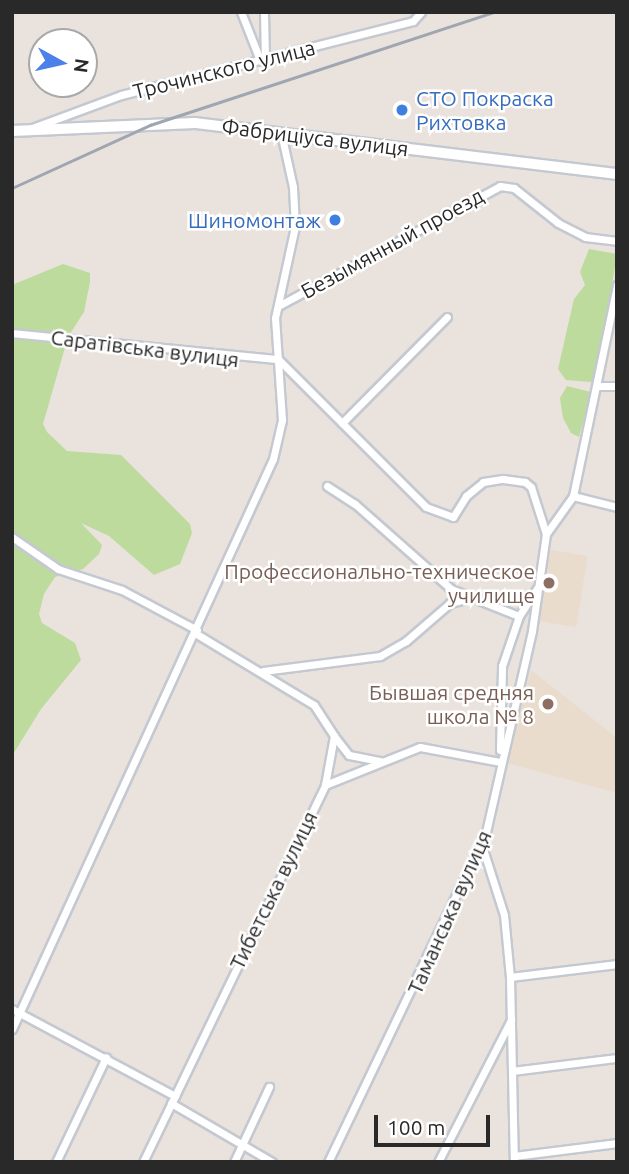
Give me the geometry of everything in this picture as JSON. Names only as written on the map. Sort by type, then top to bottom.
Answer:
[{"type":"main road","name":"Фабриціуса вулиця","points":[[12,131],[195,123],[617,174]]},
{"type":"street","points":[[241,12],[262,59]]},
{"type":"street","points":[[262,59],[264,12]]},
{"type":"street","name":"Трочинского улица","points":[[27,130],[121,95],[413,21],[421,12]]},
{"type":"street","points":[[12,1029],[23,1012],[273,459],[282,420],[275,318],[295,226],[293,187],[281,133]]},
{"type":"street","name":"Безымянный проезд","points":[[279,305],[500,186],[514,188],[558,223],[585,237],[617,241]]},
{"type":"street","name":"Таманська вулиця","points":[[328,1162],[482,845],[538,587],[546,534],[573,496],[617,285]]},
{"type":"street","points":[[342,423],[447,317]]},
{"type":"street","name":"Саратівська вулиця","points":[[12,333],[278,359]]},
{"type":"street","points":[[278,359],[426,507],[453,517],[466,496],[483,482],[503,478],[525,482],[531,487],[546,534]]},
{"type":"street","points":[[598,386],[617,386]]},
{"type":"street","points":[[327,486],[355,504],[450,589],[519,616]]},
{"type":"street","points":[[573,496],[617,507]]},
{"type":"street","points":[[12,537],[58,569],[122,590],[263,671],[314,705],[349,755],[380,761]]},
{"type":"street","points":[[500,764],[502,666],[519,616],[538,587]]},
{"type":"street","points":[[263,671],[380,656],[407,640],[450,603],[471,598]]},
{"type":"street","points":[[325,785],[334,736]]},
{"type":"street","name":"Тибетська вулиця","points":[[143,1162],[325,785],[420,747],[500,764]]},
{"type":"street","points":[[482,845],[504,915],[510,977],[514,1159],[617,1143]]},
{"type":"street","points":[[510,977],[617,964]]},
{"type":"street","points":[[12,1009],[23,1012],[106,1057],[272,1162]]},
{"type":"street","points":[[438,1162],[511,1020]]},
{"type":"street","points":[[55,1162],[106,1057]]},
{"type":"street","points":[[512,1072],[617,1058]]},
{"type":"street","points":[[234,1162],[269,1087]]},
{"type":"shaded area","points":[[550,550],[588,556],[576,627],[539,621]]},
{"type":"shaded area","name":"Бывшая средняя школа № 8","points":[[531,670],[617,738],[617,793],[507,763]]},
{"type":"green space","points":[[589,249],[617,254],[597,376],[591,382],[566,380],[558,369],[574,299],[585,285],[580,272]]},
{"type":"green space","points":[[63,264],[90,273],[90,282],[84,312],[68,337],[43,424],[47,432],[67,451],[121,455],[190,524],[192,533],[180,564],[154,575],[109,536],[81,523],[102,545],[99,554],[83,569],[55,577],[44,594],[39,614],[42,623],[75,643],[81,660],[41,709],[12,756],[12,285]]},
{"type":"green space","points":[[567,386],[591,392],[579,437],[571,433],[563,418],[560,398]]},
{"type":"railway","points":[[12,188],[150,125],[493,12]]},
{"type":"place","name":"СТО Покраска Рихтовка","points":[[402,110]]},
{"type":"place","name":"Шиномонтаж","points":[[335,220]]},
{"type":"place","name":"Профессионально-техническое училище","points":[[549,583]]},
{"type":"place","name":"Бывшая средняя школа № 8","points":[[548,704]]}]
